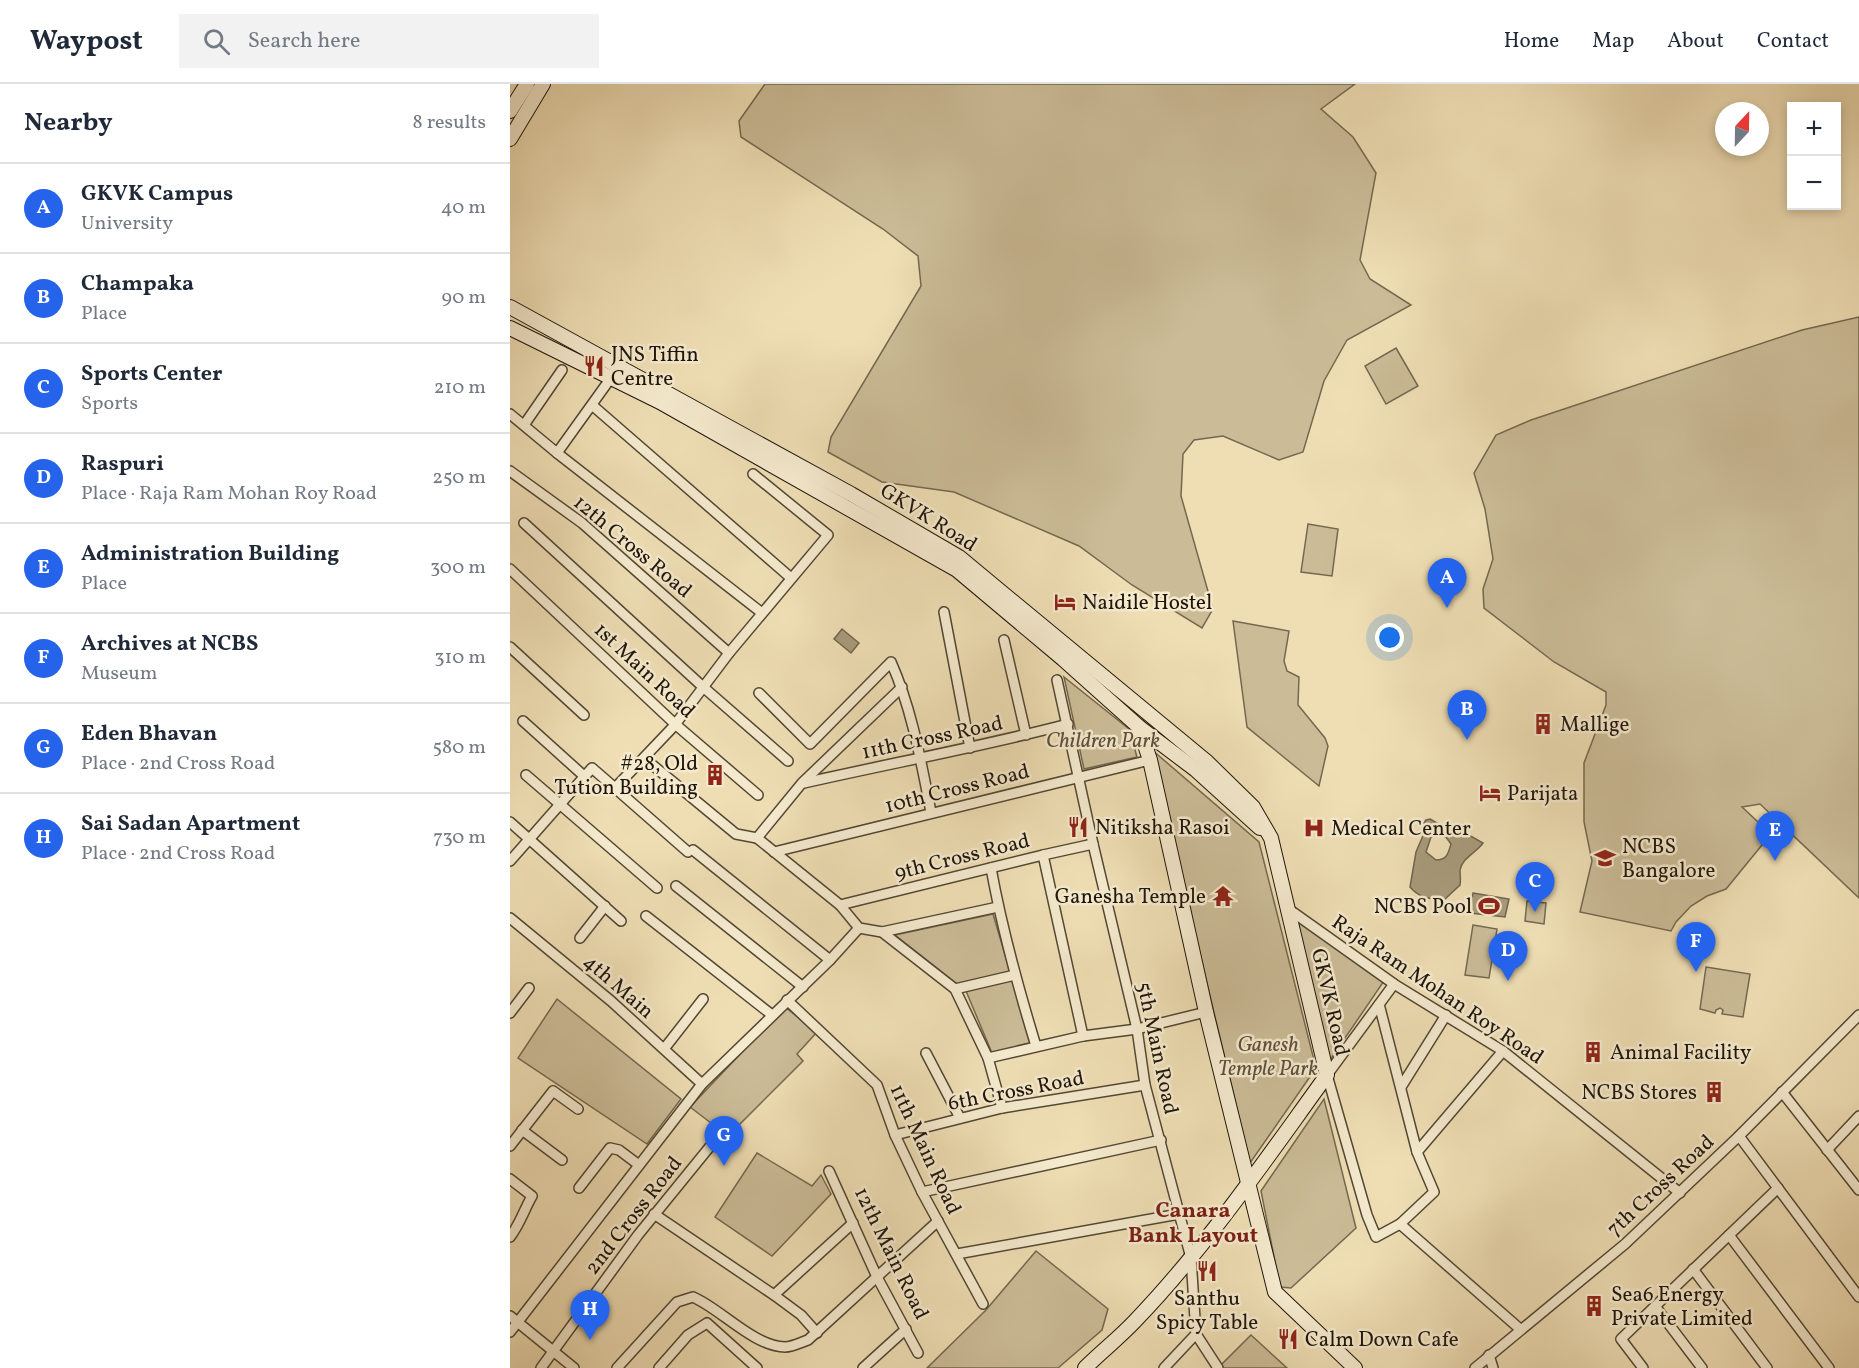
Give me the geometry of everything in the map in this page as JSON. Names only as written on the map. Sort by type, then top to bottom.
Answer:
[{"type":"main road","points":[[510,111],[527,84]]},
{"type":"main road","points":[[510,139],[543,84]]},
{"type":"main road","name":"GKVK Road","points":[[510,308],[615,372],[848,500],[959,557],[1207,762],[1253,807],[1270,838],[1327,1076],[1191,1258],[1134,1322],[1084,1368]]},
{"type":"main road","name":"GKVK Road","points":[[510,327],[615,372]]},
{"type":"main road","name":"GKVK Road","points":[[848,500],[957,570],[1139,727],[1196,770],[1270,838]]},
{"type":"main road","points":[[1125,714],[1136,702]]},
{"type":"main road","points":[[1139,727],[1150,760],[1206,1012],[1275,1292],[1355,1368]]},
{"type":"street","points":[[524,425],[562,370]]},
{"type":"street","points":[[557,453],[615,372]]},
{"type":"street","points":[[592,405],[791,578]]},
{"type":"street","points":[[510,414],[762,613]]},
{"type":"street","name":"12th Cross Road","points":[[510,471],[582,523],[729,653]]},
{"type":"street","points":[[615,788],[675,724],[702,686],[828,535],[753,474]]},
{"type":"street","points":[[524,523],[702,686],[788,761]]},
{"type":"street","name":"1st Main Road","points":[[510,569],[675,724],[758,795]]},
{"type":"street","points":[[944,612],[970,748]]},
{"type":"street","points":[[1004,640],[1026,735]]},
{"type":"street","points":[[510,647],[584,715]]},
{"type":"street","points":[[759,693],[810,744],[891,662],[902,687],[931,812]]},
{"type":"street","name":"5th Main Road","points":[[1058,680],[1093,844],[1137,1029],[1145,1085],[1191,1258],[1196,1334]]},
{"type":"street","points":[[757,838],[802,783],[902,687]]},
{"type":"street","points":[[523,721],[584,777]]},
{"type":"street","name":"11th Cross Road","points":[[802,783],[970,748],[1068,724]]},
{"type":"street","points":[[644,758],[736,834],[757,838],[840,905],[859,928],[882,932],[998,907]]},
{"type":"street","name":"10th Cross Road","points":[[774,852],[1150,760]]},
{"type":"street","points":[[510,861],[592,768],[691,851],[830,960]]},
{"type":"street","points":[[526,775],[657,888]]},
{"type":"street","points":[[510,822],[621,921]]},
{"type":"street","name":"9th Cross Road","points":[[840,905],[1093,844]]},
{"type":"street","points":[[1042,855],[1083,1036]]},
{"type":"street","points":[[991,868],[1015,975],[1036,1046]]},
{"type":"street","points":[[676,886],[802,987]]},
{"type":"street","points":[[580,938],[605,906]]},
{"type":"street","name":"Raja Ram Mohan Roy Road","points":[[1287,908],[1394,984],[1503,1051],[1680,1193]]},
{"type":"street","points":[[646,916],[772,1015]]},
{"type":"street","name":"4th Main","points":[[510,918],[611,1001],[702,1084]]},
{"type":"street","points":[[510,1332],[514,1319],[702,1084],[830,960],[859,928]]},
{"type":"street","points":[[882,932],[955,989],[988,1058],[1002,1108]]},
{"type":"street","points":[[955,989],[1015,975]]},
{"type":"street","points":[[1379,1004],[1417,1152],[1434,1192],[1400,1224],[1376,1237],[1366,1215],[1327,1076],[1379,1004],[1394,984]]},
{"type":"street","points":[[510,1014],[529,988]]},
{"type":"street","points":[[664,1049],[703,999]]},
{"type":"street","name":"11th Main Road","points":[[787,1000],[877,1085],[895,1135],[922,1192],[983,1304]]},
{"type":"street","points":[[988,1058],[1083,1036],[1137,1029],[1206,1012]]},
{"type":"street","points":[[1401,1087],[1446,1015]]},
{"type":"street","name":"7th Cross Road","points":[[1475,1368],[1625,1244],[1739,1136],[1859,1015]]},
{"type":"street","points":[[1417,1152],[1503,1051]]},
{"type":"street","points":[[926,1053],[960,1118]]},
{"type":"street","name":"6th Cross Road","points":[[895,1135],[1002,1108],[1145,1085]]},
{"type":"street","points":[[510,1146],[553,1091],[578,1109]]},
{"type":"street","points":[[1782,1092],[1859,1190]]},
{"type":"street","points":[[1827,1150],[1859,1116]]},
{"type":"street","points":[[522,1130],[562,1160]]},
{"type":"street","points":[[1739,1136],[1859,1297]]},
{"type":"street","points":[[922,1192],[1161,1140]]},
{"type":"street","name":"2nd Cross Road","points":[[541,1368],[654,1214],[712,1144]]},
{"type":"street","points":[[579,1188],[610,1148],[619,1150],[639,1165]]},
{"type":"street","name":"12th Main Road","points":[[829,1171],[877,1277],[918,1353]]},
{"type":"street","points":[[510,1179],[532,1196],[521,1214],[519,1226],[510,1237]]},
{"type":"street","points":[[1643,1368],[1621,1339],[1778,1188]]},
{"type":"street","points":[[654,1214],[774,1295],[801,1315],[817,1332]]},
{"type":"street","points":[[957,1254],[1179,1214]]},
{"type":"street","points":[[617,1368],[677,1302],[693,1297],[706,1303],[724,1318],[761,1340],[786,1347],[808,1340],[938,1221]]},
{"type":"street","points":[[774,1295],[853,1223]]},
{"type":"street","points":[[1400,1224],[1520,1329]]},
{"type":"street","points":[[1729,1235],[1829,1368]]},
{"type":"street","points":[[1693,1269],[1767,1368]]},
{"type":"street","points":[[1655,1306],[1702,1368]]},
{"type":"street","points":[[514,1319],[574,1368]]},
{"type":"street","points":[[659,1368],[688,1335],[706,1323],[758,1368]]},
{"type":"street","points":[[862,1368],[906,1329]]},
{"type":"street","points":[[1164,1368],[1196,1334],[1218,1368]]},
{"type":"street","points":[[1489,1355],[1493,1368]]},
{"type":"green space","points":[[765,84],[1355,84],[1321,109],[1353,137],[1376,173],[1360,260],[1370,279],[1411,305],[1347,340],[1324,381],[1303,452],[1279,460],[1223,436],[1194,440],[1183,454],[1181,496],[1213,609],[1202,628],[1132,585],[1079,546],[954,492],[882,482],[828,452],[831,437],[921,286],[918,256],[883,229],[741,137],[739,121]]},
{"type":"green space","points":[[1859,317],[1859,898],[1760,804],[1742,807],[1771,834],[1726,889],[1707,896],[1691,906],[1671,931],[1580,912],[1592,861],[1584,822],[1584,763],[1606,705],[1606,692],[1554,662],[1484,608],[1483,589],[1493,559],[1485,509],[1474,473],[1496,435],[1531,420],[1802,330]]},
{"type":"green space","points":[[1396,348],[1418,386],[1386,404],[1365,366]]},
{"type":"green space","points":[[1308,524],[1338,529],[1332,576],[1301,572]]},
{"type":"green space","points":[[1233,621],[1289,631],[1284,661],[1287,671],[1299,677],[1298,705],[1325,738],[1328,746],[1319,786],[1247,727]]},
{"type":"green space","name":"Children Park","points":[[1064,677],[1129,729],[1137,757],[1084,769]]},
{"type":"green space","name":"Ganesh Temple Park","points":[[1151,749],[1259,842],[1316,1068],[1250,1163]]},
{"type":"green space","points":[[1527,901],[1546,903],[1544,924],[1525,921]]},
{"type":"green space","points":[[993,914],[1031,1043],[992,1053],[966,991],[895,935]]},
{"type":"green space","points":[[1300,919],[1384,981],[1330,1060],[1297,926]]},
{"type":"green space","points":[[1473,925],[1497,929],[1489,978],[1465,975]]},
{"type":"green space","points":[[1706,967],[1750,974],[1743,1017],[1722,1014],[1723,1010],[1720,1008],[1715,1013],[1700,1009]]},
{"type":"green space","points":[[557,999],[681,1099],[647,1144],[518,1058]]},
{"type":"green space","points":[[785,1007],[817,1032],[797,1054],[803,1061],[728,1136],[690,1107]]},
{"type":"green space","points":[[1324,1099],[1356,1228],[1291,1288],[1280,1287],[1261,1191]]},
{"type":"green space","points":[[757,1153],[812,1186],[821,1175],[831,1194],[772,1256],[715,1217]]},
{"type":"green space","points":[[1036,1251],[1108,1309],[1102,1330],[1058,1368],[927,1368],[986,1310]]},
{"type":"green space","points":[[1251,1335],[1287,1368],[1223,1368],[1220,1366]]},
{"type":"shaded area","points":[[842,629],[859,643],[851,653],[834,639]]},
{"type":"shaded area","points":[[1430,819],[1447,829],[1467,834],[1483,843],[1461,866],[1460,885],[1445,899],[1426,898],[1417,894],[1410,887],[1416,852],[1425,831],[1426,820]],"holes":[[[1439,834],[1446,837],[1451,844],[1448,853],[1445,858],[1436,860],[1426,852],[1431,837]]]},
{"type":"shaded area","name":"NCBS Pool","points":[[1473,893],[1509,899],[1505,917],[1470,913]]},
{"type":"place","name":"JNS Tiffin Centre","points":[[594,366]]},
{"type":"place","name":"Naidile Hostel","points":[[1065,602]]},
{"type":"place","name":"GKVK Campus","points":[[1447,608]]},
{"type":"place","name":"Mallige","points":[[1543,724]]},
{"type":"place","name":"Champaka","points":[[1467,740]]},
{"type":"place","name":"#28, Old Tution Building","points":[[715,775]]},
{"type":"place","name":"Parijata","points":[[1490,793]]},
{"type":"place","name":"Nitiksha Rasoi","points":[[1078,827]]},
{"type":"place","name":"Medical Center","points":[[1314,828]]},
{"type":"place","name":"NCBS Bangalore","points":[[1605,858]]},
{"type":"place","name":"Administration Building","points":[[1775,861]]},
{"type":"place","name":"Ganesha Temple","points":[[1223,896]]},
{"type":"place","name":"NCBS Pool","points":[[1489,906]]},
{"type":"place","name":"Sports Center","points":[[1535,912]]},
{"type":"place","name":"Archives at NCBS","points":[[1696,972]]},
{"type":"place","name":"Raspuri","points":[[1508,981]]},
{"type":"place","name":"Animal Facility","points":[[1593,1052]]},
{"type":"place","name":"NCBS Stores","points":[[1714,1092]]},
{"type":"place","name":"Eden Bhavan","points":[[724,1166]]},
{"type":"place","name":"Santhu Spicy Table","points":[[1207,1271]]},
{"type":"place","name":"Sea6 Energy Private Limited","points":[[1594,1306]]},
{"type":"place","name":"Calm Down Cafe","points":[[1288,1339]]},
{"type":"place","name":"Sai Sadan Apartment","points":[[590,1340]]},
{"type":"district","name":"Canara Bank Layout","points":[[1193,1222]]}]
